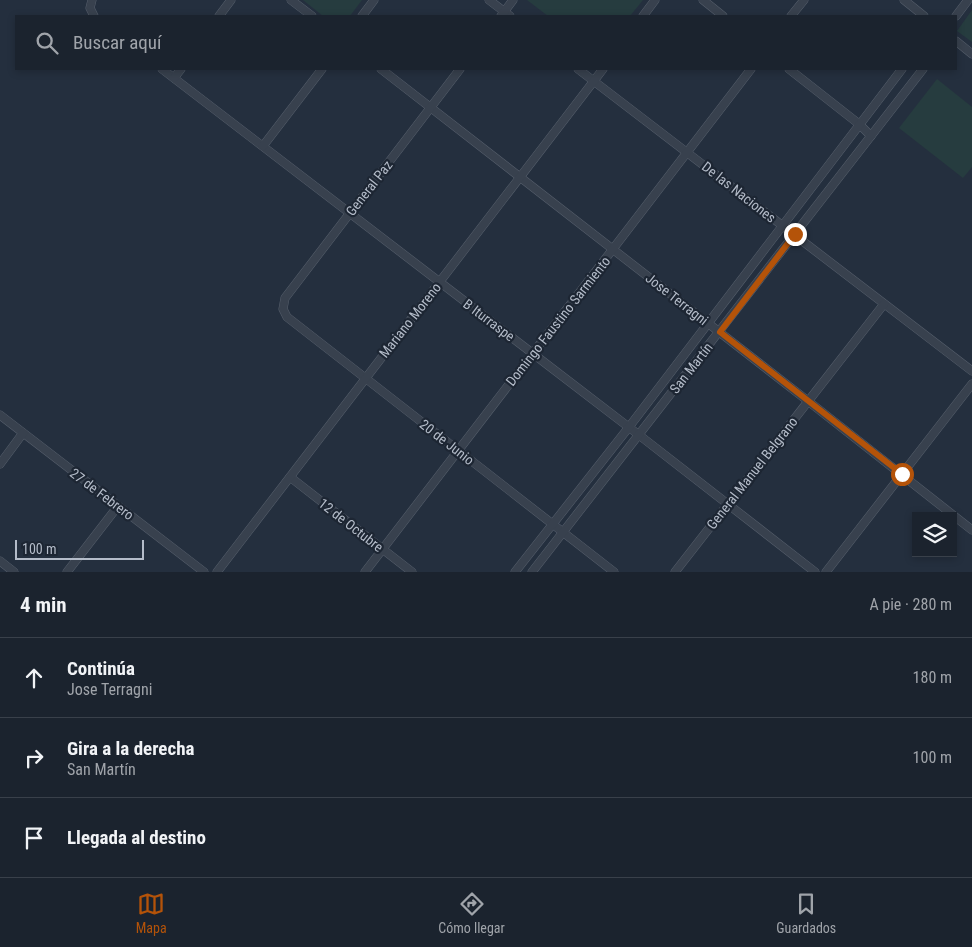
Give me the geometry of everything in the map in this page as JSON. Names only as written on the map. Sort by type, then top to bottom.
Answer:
[{"type":"street","points":[[220,15],[231,0]]},
{"type":"street","points":[[291,0],[311,15]]},
{"type":"street","points":[[363,15],[374,0]]},
{"type":"street","points":[[489,0],[505,15],[513,0]]},
{"type":"street","points":[[644,15],[655,0]]},
{"type":"street","points":[[703,0],[722,15]]},
{"type":"street","points":[[793,15],[804,0]]},
{"type":"street","points":[[904,0],[923,15]]},
{"type":"street","points":[[957,15],[968,0]]},
{"type":"street","points":[[957,42],[972,54]]},
{"type":"street","name":"B Iturraspe","points":[[163,70],[629,427],[814,572]]},
{"type":"street","points":[[174,78],[180,70]]},
{"type":"street","points":[[263,146],[321,70]]},
{"type":"street","name":"Jose Terragni","points":[[382,70],[808,400],[972,530]]},
{"type":"street","name":"General Paz","points":[[283,309],[285,298],[459,70]]},
{"type":"street","name":"De las Naciones","points":[[579,70],[972,371]]},
{"type":"street","name":"Mariano Moreno","points":[[217,572],[602,70]]},
{"type":"street","name":"Domingo Faustino Sarmiento","points":[[365,572],[750,70]]},
{"type":"street","points":[[791,70],[872,136]]},
{"type":"street","name":"San Martín","points":[[515,572],[629,427],[901,70]]},
{"type":"street","name":"San Martín","points":[[532,572],[922,70]]},
{"type":"street","name":"General Manuel Belgrano","points":[[675,572],[884,304]]},
{"type":"street","name":"20 de Junio","points":[[283,309],[287,317],[614,572]]},
{"type":"street","points":[[826,572],[972,384]]},
{"type":"street","name":"27 de Febrero","points":[[0,415],[204,572]]},
{"type":"street","points":[[0,464],[23,433]]},
{"type":"street","name":"12 de Octubre","points":[[290,477],[412,572]]},
{"type":"street","points":[[67,572],[118,506]]},
{"type":"street","points":[[0,561],[14,572]]},
{"type":"green space","points":[[303,0],[362,0],[351,15],[322,15]]},
{"type":"green space","points":[[527,0],[643,0],[631,15],[547,15]]},
{"type":"green space","points":[[972,10],[972,42],[957,31]]},
{"type":"green space","points":[[937,79],[972,107],[972,167],[963,178],[899,128]]},
{"type":"route","points":[[795,234],[720,332],[902,474]]}]
